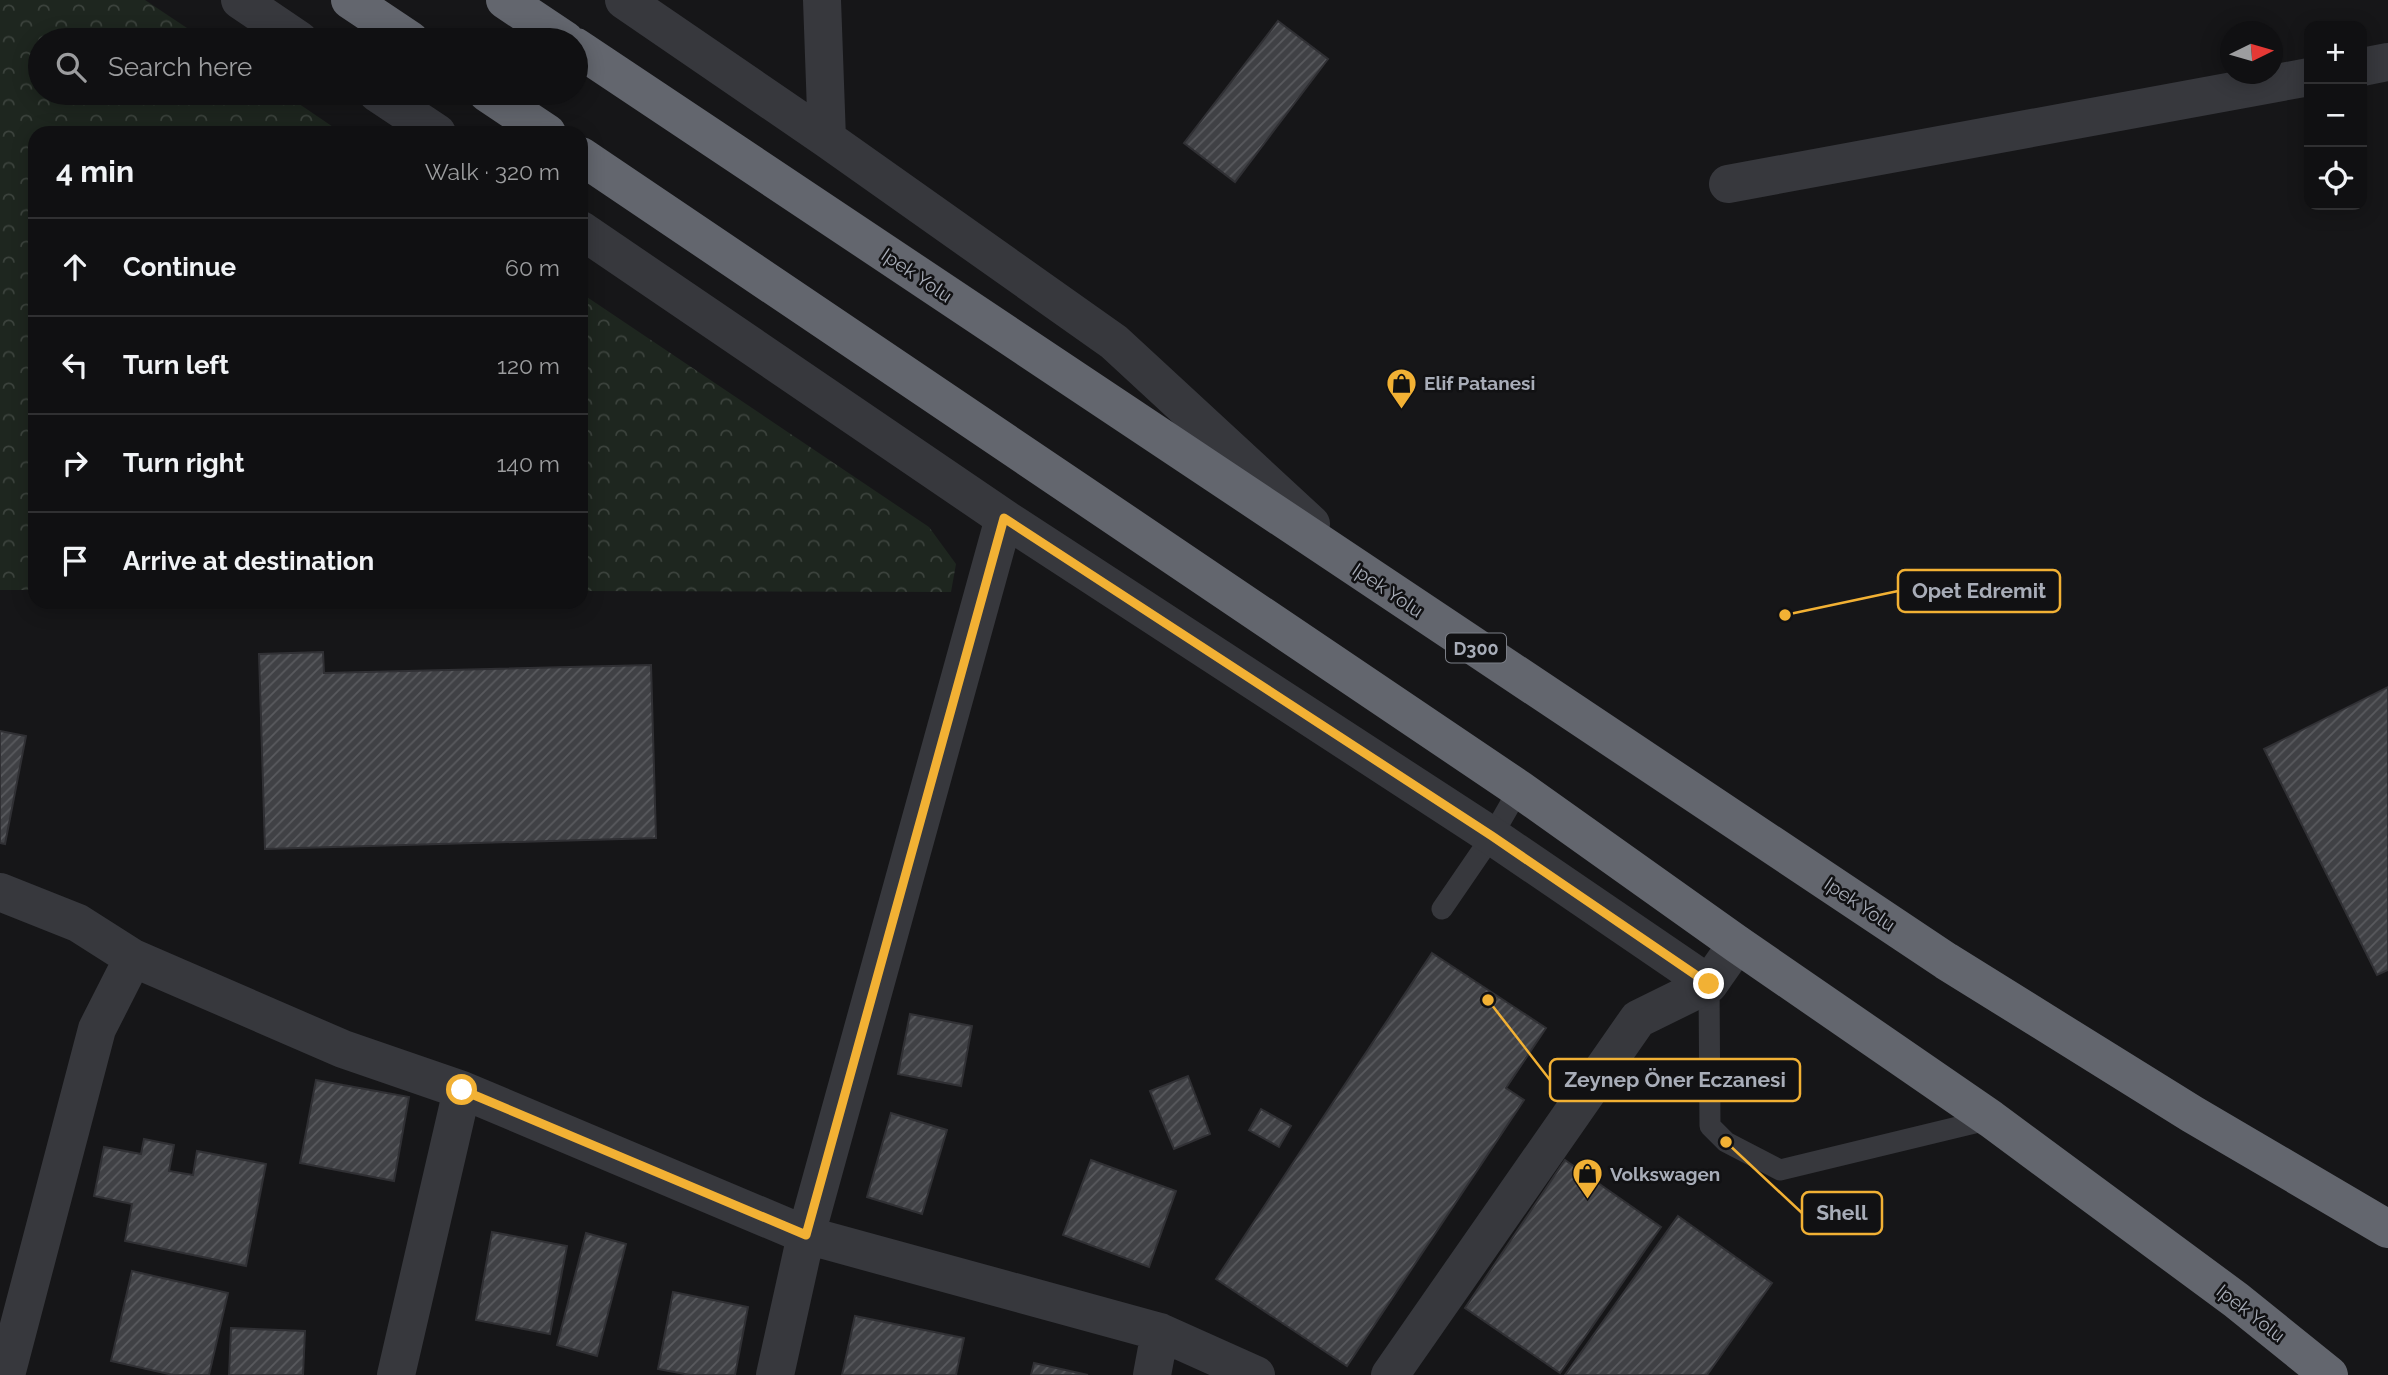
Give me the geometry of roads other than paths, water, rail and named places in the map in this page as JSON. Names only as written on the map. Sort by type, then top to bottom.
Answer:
[{"type":"highway","points":[[350,0],[392,28]]},
{"type":"highway","points":[[505,0],[547,28]]},
{"type":"highway","name":"Ipek Yolu","points":[[588,55],[1946,961],[2192,1114],[2388,1229]]},
{"type":"highway","points":[[505,105],[536,126]]},
{"type":"highway","name":"Ipek Yolu","points":[[588,161],[1519,789],[1737,944],[1992,1119],[2235,1300],[2329,1375]]},
{"type":"street","points":[[240,0],[281,28]]},
{"type":"street","points":[[624,0],[1115,342],[1369,577]]},
{"type":"street","points":[[822,0],[827,139]]},
{"type":"street","points":[[2367,66],[2388,62]]},
{"type":"street","points":[[1728,184],[2304,78]]},
{"type":"street","points":[[395,105],[426,126]]},
{"type":"street","points":[[588,235],[1004,518],[1492,836],[1709,984]]},
{"type":"street","points":[[775,1375],[806,1235],[1004,518]]},
{"type":"street","points":[[0,892],[78,923],[133,958],[343,1049],[462,1090],[806,1235],[1160,1332],[1256,1375]]},
{"type":"street","points":[[1390,1375],[1638,1019],[1709,984],[1737,944]]},
{"type":"street","points":[[6,1375],[97,1029],[133,958]]},
{"type":"street","points":[[396,1375],[462,1090]]},
{"type":"street","points":[[1152,1375],[1160,1332]]},
{"type":"lane","points":[[1442,909],[1492,836],[1519,789]]},
{"type":"lane","points":[[1709,984],[1710,1126],[1726,1142],[1780,1170],[1992,1119]]},
{"type":"place","name":"Elif Patanesi","points":[[1401,410]]},
{"type":"place","name":"Opet Edremit","points":[[1785,615]]},
{"type":"place","name":"Zeynep Öner Eczanesi","points":[[1488,1000]]},
{"type":"place","name":"Shell","points":[[1726,1142]]},
{"type":"place","name":"Volkswagen","points":[[1587,1201]]}]
